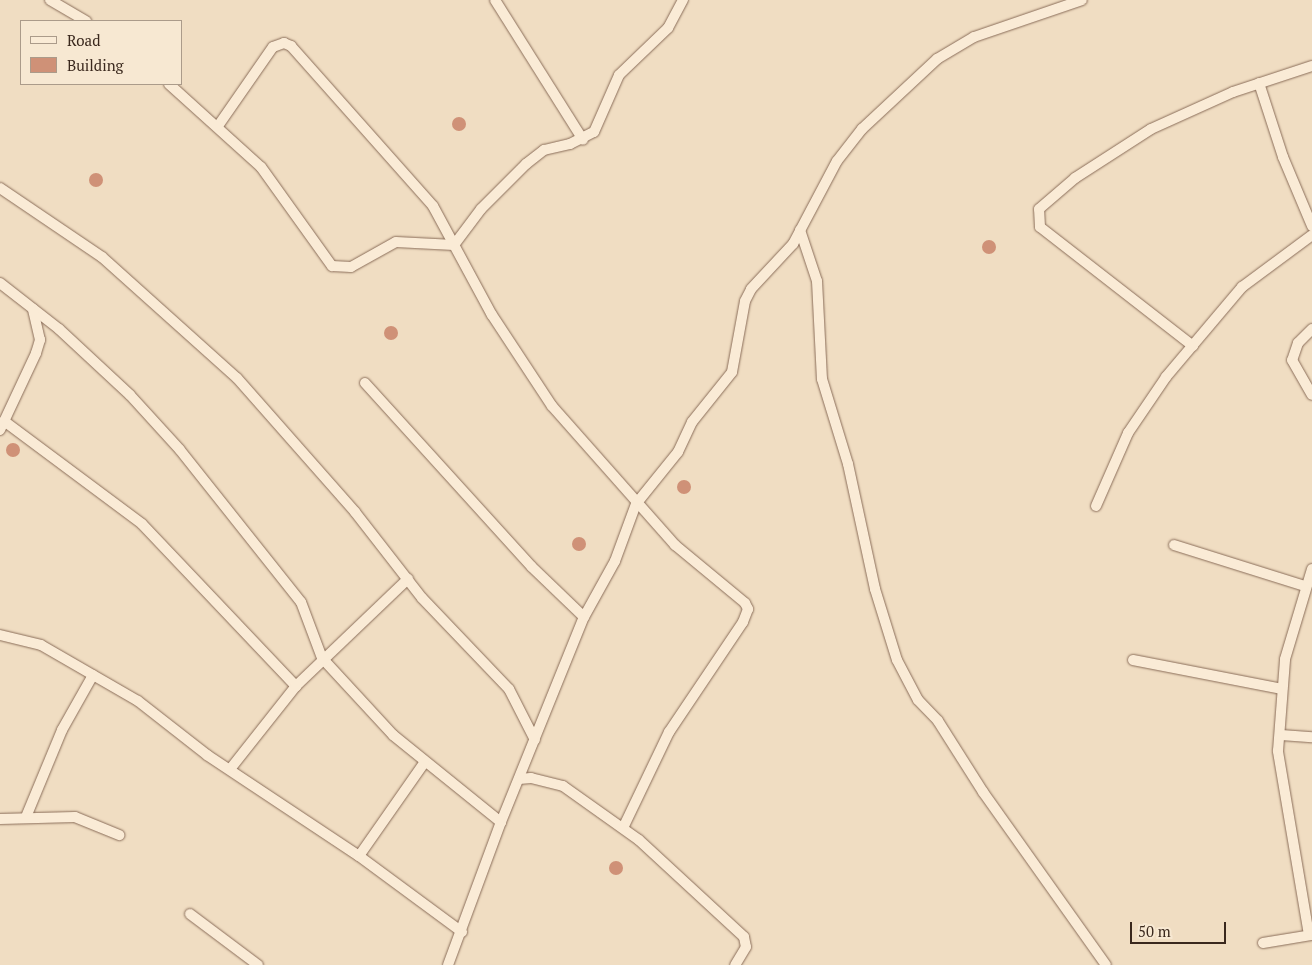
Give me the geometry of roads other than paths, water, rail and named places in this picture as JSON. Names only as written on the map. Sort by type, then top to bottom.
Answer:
[{"type":"street","points":[[50,0],[84,20]]},
{"type":"street","points":[[495,0],[583,140]]},
{"type":"street","points":[[454,245],[481,209],[526,164],[544,150],[583,140],[601,122],[618,75],[662,35],[683,0]]},
{"type":"street","points":[[451,964],[501,822],[584,617],[615,561],[636,504],[678,452],[692,422],[732,372],[745,301],[751,288],[783,259],[842,154],[896,96],[937,60],[974,37],[1082,0]]},
{"type":"street","points":[[218,126],[273,47],[288,44],[405,171],[433,206],[492,315],[546,398],[636,504],[748,609],[697,694],[669,732],[623,828]]},
{"type":"street","points":[[1193,346],[1040,227],[1039,209],[1075,178],[1151,129],[1259,83],[1312,66]]},
{"type":"street","points":[[1259,83],[1283,157],[1312,226]]},
{"type":"street","points":[[170,85],[218,126],[261,167],[332,266],[351,266],[396,242],[454,245]]},
{"type":"street","points":[[0,188],[102,257],[238,378],[408,579],[508,688],[535,740]]},
{"type":"street","points":[[800,230],[817,281],[822,379],[848,464],[875,589],[897,660],[918,700],[938,721],[983,792],[1106,965]]},
{"type":"street","points":[[1096,506],[1128,433],[1193,346],[1242,287],[1312,235]]},
{"type":"street","points":[[0,283],[33,309],[130,395],[180,450],[301,602],[322,658],[424,763],[501,822]]},
{"type":"street","points":[[33,309],[40,340],[2,426],[142,524],[296,686]]},
{"type":"street","points":[[1312,329],[1298,343],[1292,360],[1312,395]]},
{"type":"street","points":[[365,383],[532,567],[584,617]]},
{"type":"street","points":[[1174,545],[1305,586]]},
{"type":"street","points":[[1263,943],[1311,935],[1279,769],[1285,658],[1305,586],[1312,569]]},
{"type":"street","points":[[231,768],[296,686],[322,658],[408,579]]},
{"type":"street","points":[[0,635],[41,645],[138,701],[207,755],[231,768],[359,856],[462,932]]},
{"type":"street","points":[[1133,660],[1282,689]]},
{"type":"street","points":[[26,817],[62,730],[93,675]]},
{"type":"street","points":[[1281,735],[1312,737]]},
{"type":"street","points":[[359,856],[424,763]]},
{"type":"street","points":[[519,779],[531,778],[563,786],[623,828],[676,872],[690,889],[744,937],[746,947],[735,965]]},
{"type":"street","points":[[0,819],[75,817],[119,835]]},
{"type":"street","points":[[190,914],[258,965]]}]
